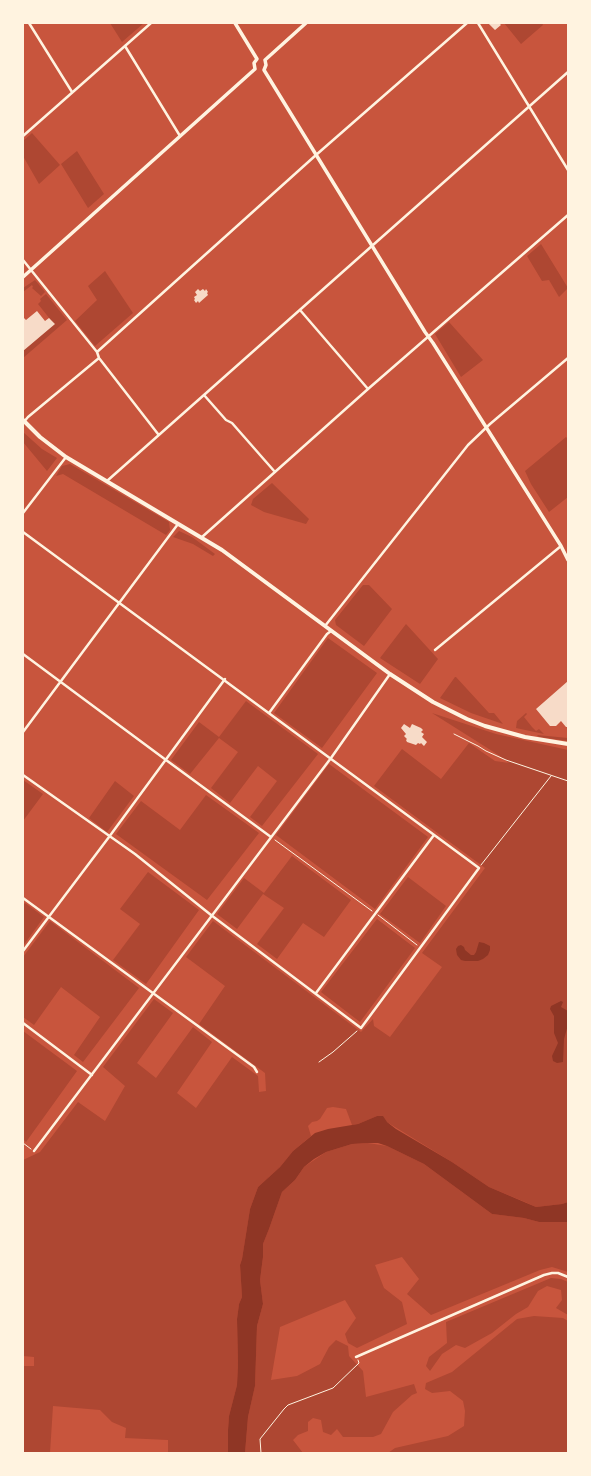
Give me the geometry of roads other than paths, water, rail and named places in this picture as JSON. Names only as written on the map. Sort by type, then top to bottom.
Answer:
[{"type":"main road","points":[[24,421],[40,437],[66,457],[222,550],[390,674],[433,702],[467,719],[503,731],[525,737],[568,744]]},
{"type":"street","points":[[28,23],[72,92]]},
{"type":"street","points":[[23,136],[151,23]]},
{"type":"street","points":[[234,23],[257,59]]},
{"type":"street","points":[[264,60],[306,23]]},
{"type":"street","points":[[97,352],[316,155],[466,23]]},
{"type":"street","points":[[478,23],[568,170]]},
{"type":"street","points":[[125,46],[181,136]]},
{"type":"street","points":[[257,59],[264,60]]},
{"type":"street","points":[[255,69],[254,63],[257,59]]},
{"type":"street","points":[[264,60],[266,65],[264,70],[428,337],[561,546],[568,560]]},
{"type":"street","points":[[23,277],[255,69]]},
{"type":"street","points":[[255,69],[260,71],[264,70]]},
{"type":"street","points":[[107,481],[158,434],[204,395],[568,72]]},
{"type":"street","points":[[202,537],[568,214]]},
{"type":"street","points":[[23,260],[97,352],[98,358],[158,434]]},
{"type":"street","points":[[300,310],[368,389]]},
{"type":"street","points":[[24,421],[98,358]]},
{"type":"street","points":[[325,626],[468,445],[568,358]]},
{"type":"street","points":[[204,395],[275,472]]},
{"type":"street","points":[[23,513],[66,457]]},
{"type":"street","points":[[23,732],[178,523]]},
{"type":"street","points":[[23,532],[225,679],[479,868],[361,1028],[135,854],[23,775]]},
{"type":"street","points":[[435,650],[561,546]]},
{"type":"street","points":[[269,713],[331,631]]},
{"type":"street","points":[[23,654],[271,837]]},
{"type":"street","points":[[34,1151],[153,994],[211,914],[331,758],[390,674]]},
{"type":"street","points":[[23,950],[109,837],[225,679]]},
{"type":"street","points":[[316,993],[434,835]]},
{"type":"street","points":[[23,898],[254,1067],[257,1072]]},
{"type":"street","points":[[23,1023],[92,1075]]},
{"type":"street","points":[[356,1357],[544,1275],[558,1273],[568,1277]]}]
